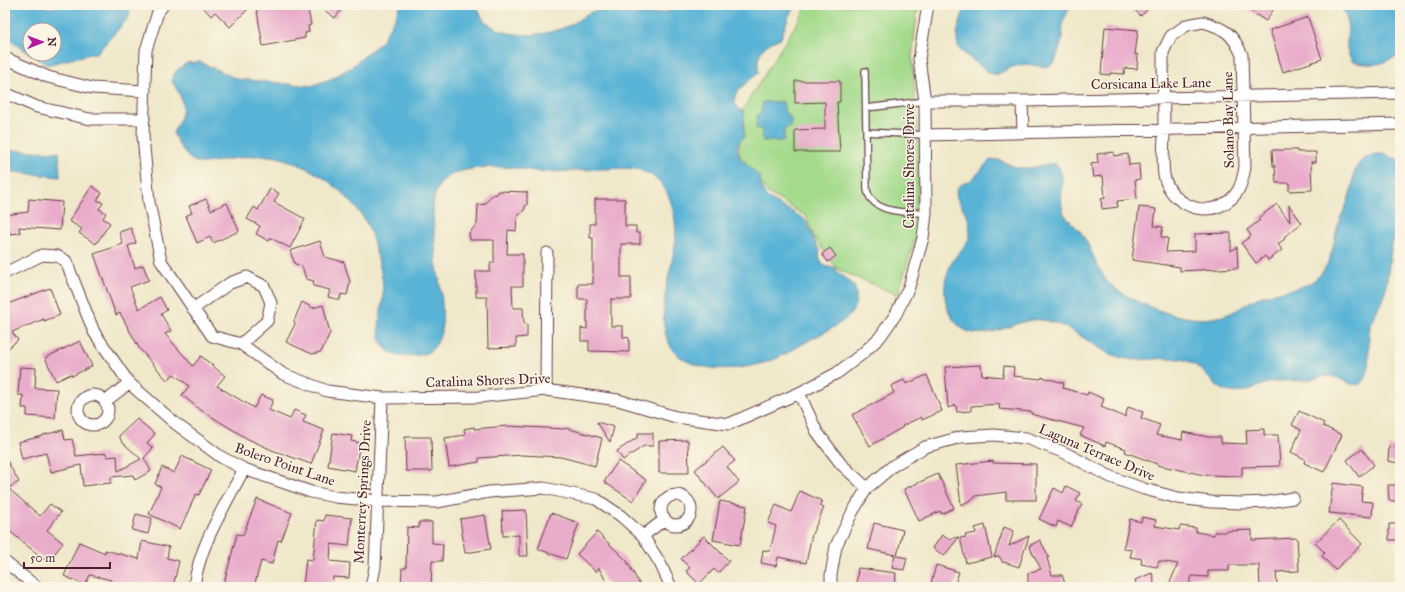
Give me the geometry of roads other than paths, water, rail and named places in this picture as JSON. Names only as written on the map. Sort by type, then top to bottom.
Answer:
[{"type":"street","name":"Catalina Shores Drive","points":[[163,5],[158,12],[146,50],[143,136],[149,202],[162,261],[212,336],[241,344],[282,374],[327,391],[382,398],[479,397],[546,390],[618,400],[676,417],[729,424],[799,394],[837,372],[862,354],[880,338],[896,314],[909,287],[923,238],[926,213],[925,101],[919,59],[928,5]]},
{"type":"street","name":"Solano Bay Lane","points":[[1203,22],[1217,26],[1229,33],[1236,42],[1242,55],[1244,96],[1245,167],[1243,182],[1234,197],[1227,203],[1214,208],[1204,209],[1190,206],[1173,194],[1164,175],[1163,52],[1171,36],[1187,25],[1203,22]]},
{"type":"street","points":[[5,58],[48,77],[92,88],[145,91]]},
{"type":"street","points":[[5,93],[37,107],[90,119],[144,119]]},
{"type":"street","name":"Corsicana Lake Lane","points":[[925,101],[1022,101],[1400,93]]},
{"type":"street","points":[[1022,101],[1023,133]]},
{"type":"street","points":[[925,135],[1400,124]]},
{"type":"street","points":[[546,390],[547,253]]},
{"type":"street","name":"Bolero Point Lane","points":[[5,274],[42,255],[57,256],[66,261],[94,332],[129,382],[176,424],[221,458],[244,469],[311,492],[335,497],[378,501],[437,502],[489,492],[544,488],[596,500],[621,516],[643,536],[660,563],[671,587]]},
{"type":"street","points":[[193,309],[230,283],[247,277],[264,286],[271,303],[267,321],[241,344]]},
{"type":"street","points":[[105,402],[129,382]]},
{"type":"street","points":[[799,394],[817,432],[841,464],[867,488]]},
{"type":"street","name":"Monterrey Springs Drive","points":[[371,587],[375,567],[382,398]]},
{"type":"street","name":"Laguna Terrace Drive","points":[[831,587],[831,575],[836,546],[852,513],[867,488],[894,464],[925,447],[961,437],[994,435],[1026,438],[1063,452],[1111,477],[1144,489],[1178,498],[1211,502],[1242,503],[1268,502],[1293,498]]},
{"type":"street","points":[[194,587],[200,557],[244,469]]},
{"type":"street","points":[[643,536],[664,519]]},
{"type":"street","points":[[5,562],[37,587]]},
{"type":"lane","points":[[865,71],[867,190],[871,199],[878,205],[888,209],[926,213]]},
{"type":"lane","points":[[866,108],[925,101]]},
{"type":"lane","points":[[866,132],[925,135]]},
{"type":"water","points":[[5,5],[38,5],[49,8],[65,5],[130,5],[129,17],[98,52],[62,61],[62,22],[22,22],[22,49],[5,37]]},
{"type":"water","points":[[400,5],[476,5],[483,19],[491,26],[501,31],[522,35],[545,33],[566,27],[589,13],[598,10],[645,14],[660,13],[688,5],[795,5],[788,18],[781,38],[769,43],[759,55],[759,73],[743,86],[735,96],[737,107],[744,112],[744,137],[740,140],[737,148],[740,158],[760,177],[761,186],[765,195],[770,200],[803,218],[807,223],[820,250],[819,257],[822,264],[827,267],[834,267],[853,285],[856,300],[851,314],[845,320],[785,354],[761,364],[739,368],[717,368],[696,365],[687,361],[675,351],[667,339],[664,324],[664,308],[676,239],[676,227],[669,197],[658,181],[647,173],[637,169],[627,168],[552,172],[509,167],[490,167],[470,169],[452,175],[440,184],[435,195],[433,215],[442,308],[441,333],[437,343],[430,351],[420,355],[399,356],[390,352],[382,344],[379,330],[383,296],[383,282],[380,268],[369,228],[359,211],[336,187],[324,178],[305,167],[290,161],[269,156],[255,156],[202,163],[194,161],[186,155],[173,132],[181,118],[182,106],[179,94],[171,80],[177,70],[187,63],[200,62],[237,79],[311,86],[333,78],[350,68],[381,42],[395,18]]},
{"type":"water","points":[[966,5],[1071,5],[1063,22],[1062,40],[1055,62],[1047,67],[1025,64],[1012,67],[998,74],[988,72],[960,50],[958,45],[958,28]]},
{"type":"water","points":[[1337,5],[1400,5],[1400,56],[1377,64],[1353,62],[1347,49],[1347,19],[1345,14]]},
{"type":"water","points":[[42,62],[59,62],[47,65]]},
{"type":"water","points":[[763,102],[783,102],[785,112],[791,118],[790,127],[784,129],[784,141],[763,141],[762,130],[756,128],[757,115],[761,113]]},
{"type":"water","points":[[5,150],[59,152],[60,177],[5,171]]},
{"type":"water","points":[[1375,154],[1383,154],[1400,160],[1401,217],[1399,227],[1392,244],[1384,295],[1370,327],[1366,378],[1359,384],[1355,385],[1333,376],[1325,376],[1302,381],[1273,382],[1246,391],[1231,392],[1220,387],[1190,362],[1174,358],[1130,360],[1122,358],[1106,352],[1074,332],[1051,322],[1032,320],[991,332],[980,334],[971,332],[961,328],[953,319],[946,303],[946,278],[952,262],[967,243],[970,233],[967,216],[959,203],[956,192],[960,185],[974,178],[989,161],[996,160],[1019,168],[1056,164],[1060,169],[1062,180],[1061,199],[1064,214],[1082,234],[1101,272],[1108,282],[1126,295],[1152,308],[1171,314],[1202,319],[1231,313],[1255,299],[1297,288],[1319,276],[1328,263],[1340,219],[1351,190],[1355,171],[1361,161]]}]
